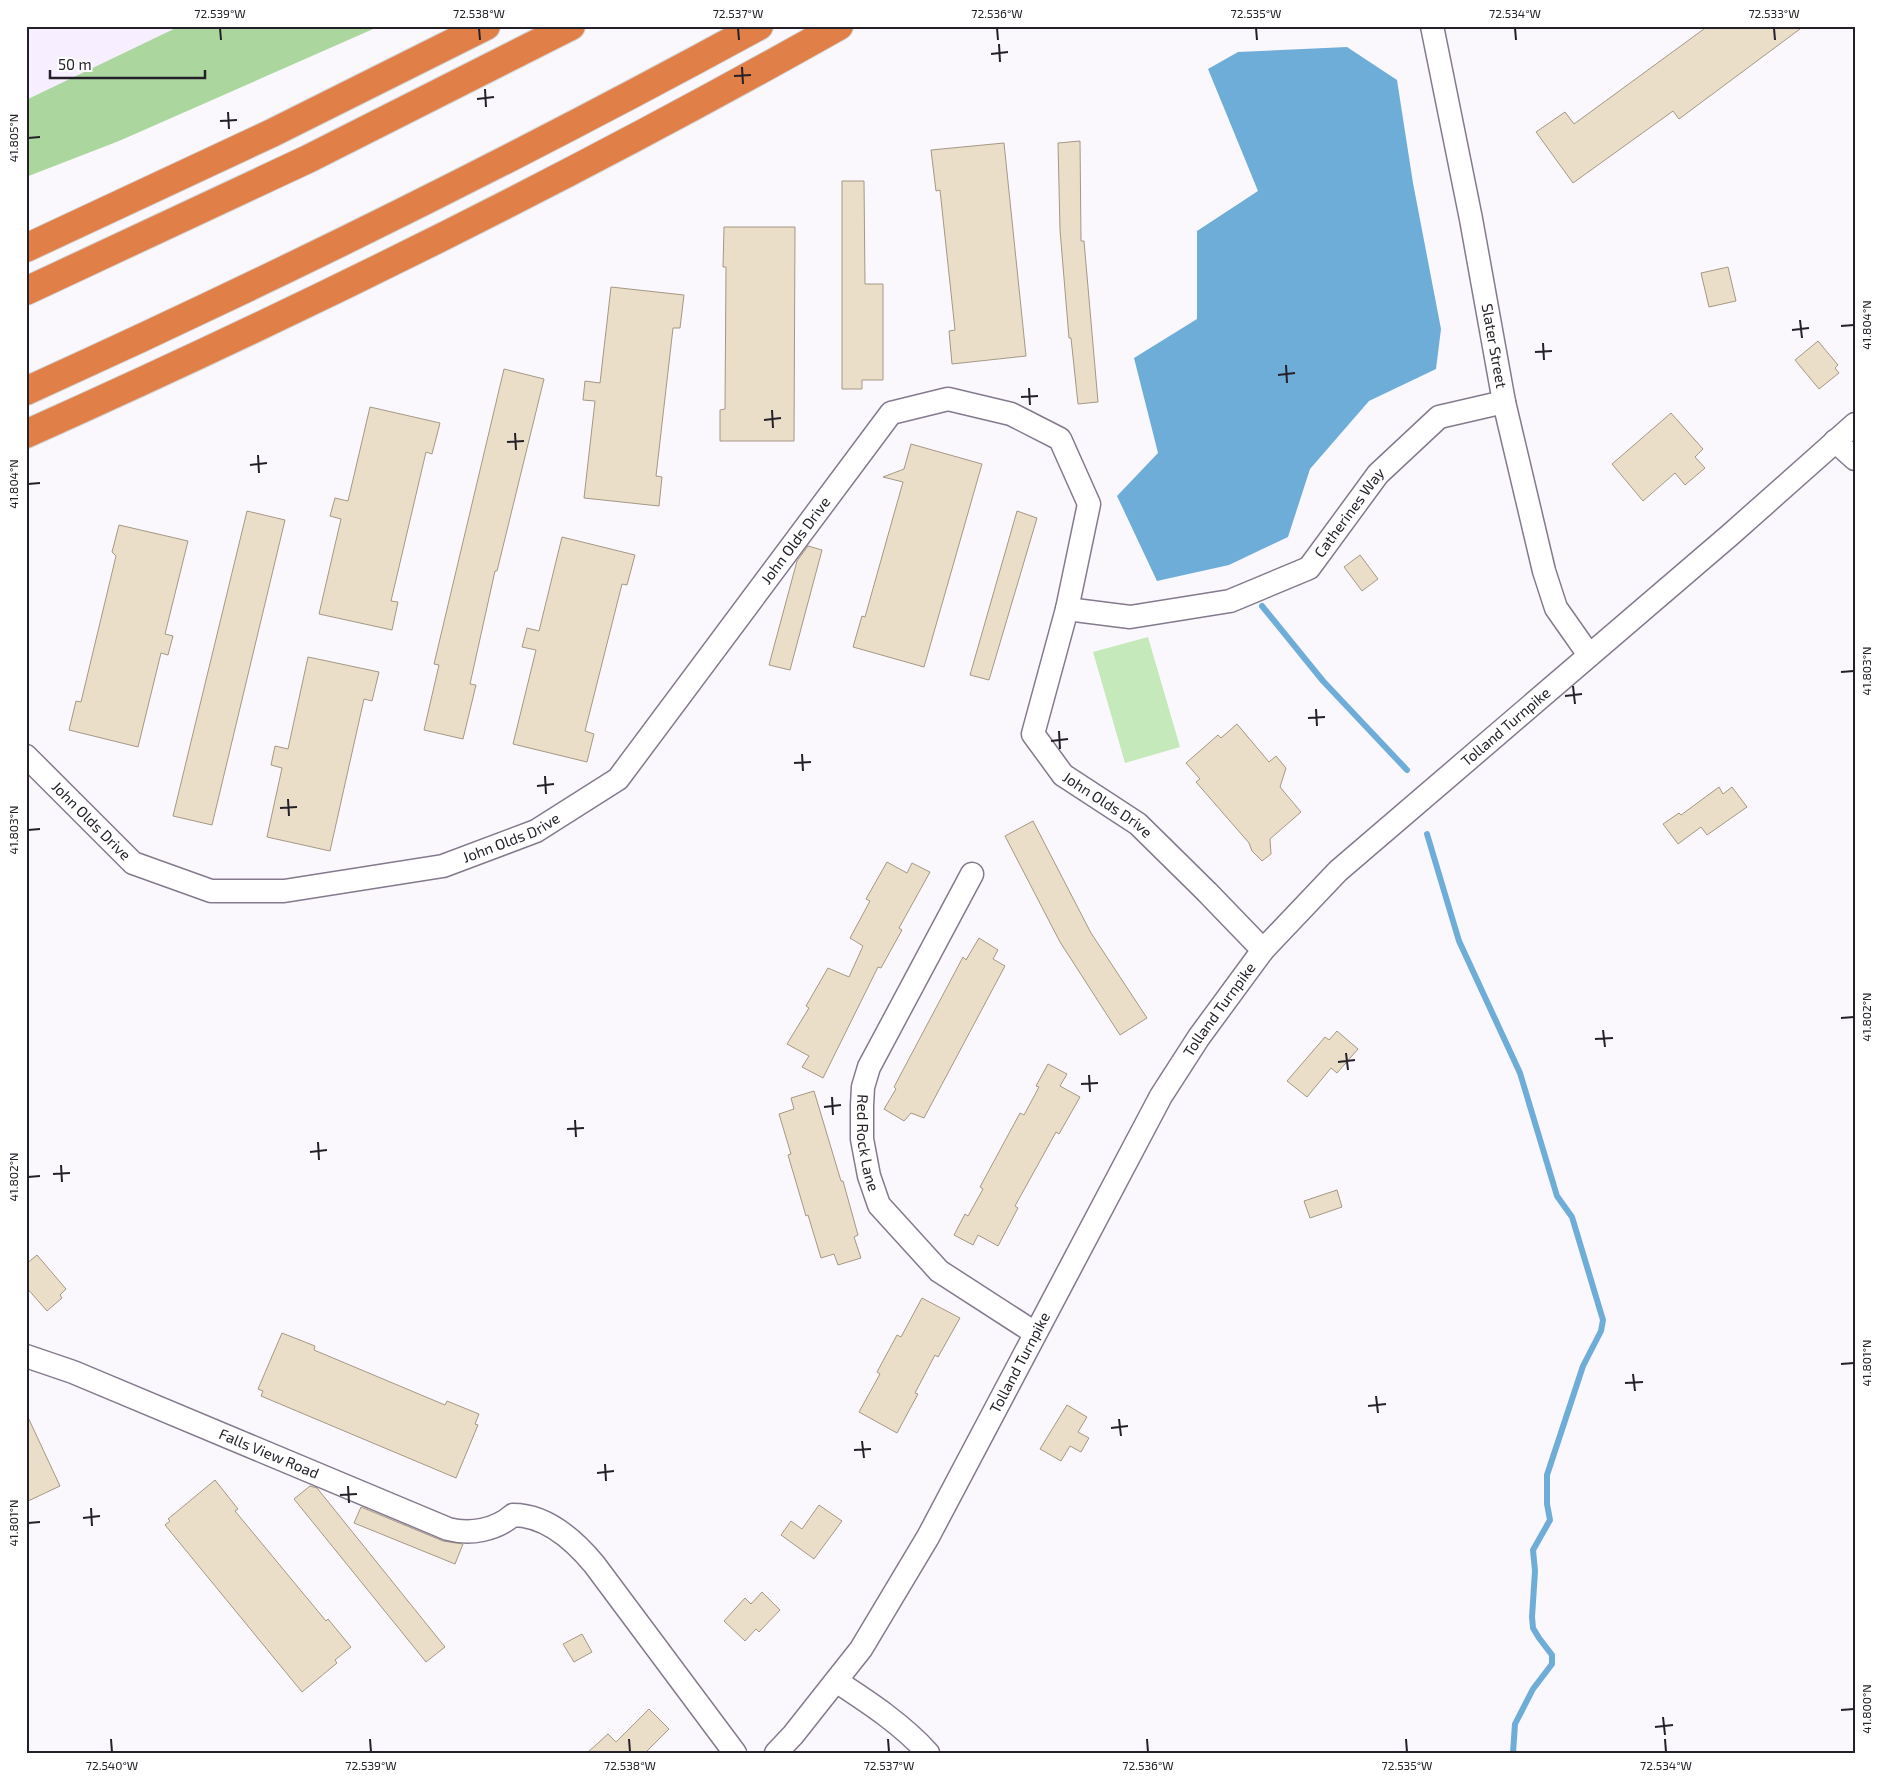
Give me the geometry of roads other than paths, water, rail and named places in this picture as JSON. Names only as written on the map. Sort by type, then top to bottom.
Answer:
[{"type":"highway","points":[[26,248],[263,138],[486,26]]},
{"type":"highway","points":[[26,291],[300,164],[571,26]]},
{"type":"highway","points":[[26,391],[280,274],[411,210],[553,137],[759,26]]},
{"type":"highway","points":[[26,434],[207,351],[444,236],[648,132],[839,26]]},
{"type":"street","name":"Slater Street","points":[[1432,26],[1471,219],[1504,402],[1544,571],[1556,608],[1589,655]]},
{"type":"street","name":"John Olds Drive","points":[[26,756],[133,863],[211,891],[284,891],[443,866],[536,831],[618,780],[891,413],[948,399],[1011,414],[1060,439],[1089,504],[1067,609],[1034,734],[1063,775],[1138,824],[1263,950]]},
{"type":"street","name":"Catherines Way","points":[[1067,609],[1130,617],[1230,601],[1309,568],[1378,474],[1438,417],[1504,402]]},
{"type":"street","name":"Tolland Turnpike","points":[[776,1753],[794,1736],[862,1648],[928,1537],[1161,1096],[1198,1037],[1263,950],[1338,871],[1730,535],[1855,424]]},
{"type":"street","points":[[1835,442],[1855,459]]},
{"type":"street","name":"Red Rock Lane","points":[[972,874],[869,1067],[863,1087],[862,1138],[869,1176],[879,1205],[913,1244],[939,1271],[1035,1333]]},
{"type":"street","name":"Falls View Road","points":[[26,1356],[73,1372],[448,1529],[467,1532],[482,1530],[495,1526],[513,1515],[535,1518],[547,1523],[572,1542],[590,1560],[735,1753]]},
{"type":"street","points":[[836,1680],[897,1724],[928,1753]]},
{"type":"water","points":[[1347,47],[1397,80],[1413,183],[1441,329],[1436,369],[1369,401],[1310,469],[1288,537],[1229,565],[1157,581],[1117,496],[1158,453],[1134,358],[1197,319],[1197,231],[1258,191],[1208,69],[1238,52]]},
{"type":"waterway","points":[[1262,606],[1323,681],[1407,770]]},
{"type":"waterway","points":[[1427,834],[1459,941],[1520,1073],[1557,1196],[1572,1217],[1603,1320],[1601,1331],[1583,1366],[1547,1475],[1547,1504],[1550,1520],[1533,1550],[1535,1571],[1532,1617],[1533,1628],[1552,1655],[1552,1664],[1533,1689],[1515,1724],[1513,1753]]}]
